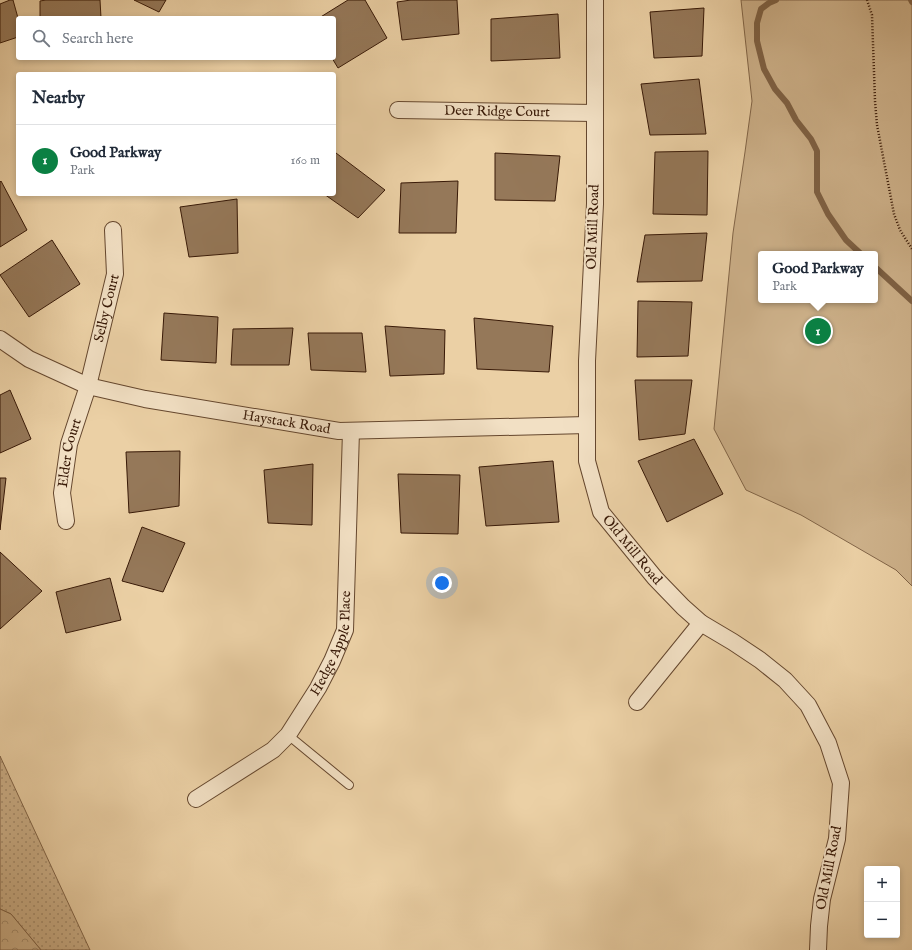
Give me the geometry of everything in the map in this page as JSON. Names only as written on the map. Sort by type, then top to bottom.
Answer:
[{"type":"street","name":"Old Mill Road","points":[[595,0],[595,204],[587,361],[587,461],[601,512],[655,578],[701,623],[760,660],[785,680],[808,704],[828,743],[841,783],[837,839],[822,899],[818,950]]},
{"type":"street","name":"Deer Ridge Court","points":[[398,110],[596,113]]},
{"type":"street","name":"Selby Court","points":[[88,386],[115,274],[113,230]]},
{"type":"street","name":"Haystack Road","points":[[0,339],[29,359],[88,386],[153,400],[339,431],[587,425]]},
{"type":"street","name":"Elder Court","points":[[66,521],[62,493],[69,444],[88,386]]},
{"type":"street","name":"Hedge Apple Place","points":[[196,799],[273,750],[288,734],[318,688],[332,661],[345,630],[351,431]]},
{"type":"street","points":[[637,702],[701,623]]},
{"type":"lane","points":[[288,734],[349,785]]},
{"type":"path","points":[[867,0],[872,15],[875,101],[878,125],[894,214],[900,230],[912,249]]},
{"type":"green space","points":[[741,0],[912,0],[912,586],[896,570],[801,515],[746,490],[714,429],[733,233],[752,101]]},
{"type":"green space","points":[[0,756],[90,950],[41,950],[11,914],[0,909]]},
{"type":"green space","points":[[0,909],[11,914],[41,950],[0,950]]},
{"type":"building","points":[[13,0],[17,16],[16,16],[16,38],[0,43],[0,4]]},
{"type":"building","points":[[100,0],[101,16],[40,16],[40,1]]},
{"type":"building","points":[[134,0],[166,0],[159,12]]},
{"type":"building","points":[[348,0],[365,0],[387,38],[338,68],[333,60],[336,60],[336,16],[322,16]]},
{"type":"building","points":[[411,0],[457,0],[459,34],[402,40],[397,2]]},
{"type":"building","points":[[704,8],[702,56],[654,58],[650,12]]},
{"type":"building","points":[[558,14],[560,58],[491,61],[491,19]]},
{"type":"building","points":[[699,79],[706,134],[650,135],[641,84]]},
{"type":"building","points":[[708,151],[707,215],[653,214],[655,152]]},
{"type":"building","points":[[336,153],[385,190],[358,218],[327,196],[336,196]]},
{"type":"building","points":[[495,153],[560,156],[555,201],[495,200]]},
{"type":"building","points":[[1,181],[27,230],[0,247],[0,182]]},
{"type":"building","points":[[458,181],[456,233],[399,233],[401,183]]},
{"type":"building","points":[[237,199],[238,253],[189,257],[180,207]]},
{"type":"building","points":[[707,233],[702,281],[637,282],[645,235]]},
{"type":"building","points":[[52,240],[80,284],[29,317],[0,275]]},
{"type":"building","points":[[638,301],[692,302],[688,356],[637,357]]},
{"type":"building","points":[[164,313],[218,317],[216,363],[161,360]]},
{"type":"building","points":[[474,318],[553,326],[549,372],[477,369]]},
{"type":"building","points":[[385,326],[445,330],[444,374],[390,376]]},
{"type":"building","points":[[293,328],[289,365],[231,365],[233,329]]},
{"type":"building","points":[[308,333],[362,333],[366,372],[311,370]]},
{"type":"building","points":[[635,380],[692,380],[685,434],[639,440]]},
{"type":"building","points":[[10,390],[31,439],[0,453],[0,395]]},
{"type":"building","points":[[694,439],[723,494],[667,522],[638,461]]},
{"type":"building","points":[[180,451],[179,506],[129,513],[126,452]]},
{"type":"building","points":[[553,461],[559,522],[486,526],[479,467]]},
{"type":"building","points":[[313,464],[312,525],[268,523],[264,470]]},
{"type":"building","points":[[398,474],[460,475],[458,534],[401,533]]},
{"type":"building","points":[[0,478],[6,478],[0,530]]},
{"type":"building","points":[[142,527],[185,543],[163,592],[122,581]]},
{"type":"building","points":[[0,552],[42,591],[0,629]]},
{"type":"building","points":[[110,578],[121,620],[66,633],[56,592]]},
{"type":"waterway","points":[[776,0],[761,9],[757,23],[757,41],[764,69],[775,89],[787,103],[796,120],[811,139],[817,151],[817,192],[828,214],[846,240],[858,251]]},
{"type":"waterway","points":[[878,270],[912,301]]},
{"type":"place","name":"Good Parkway","points":[[818,331]]}]
